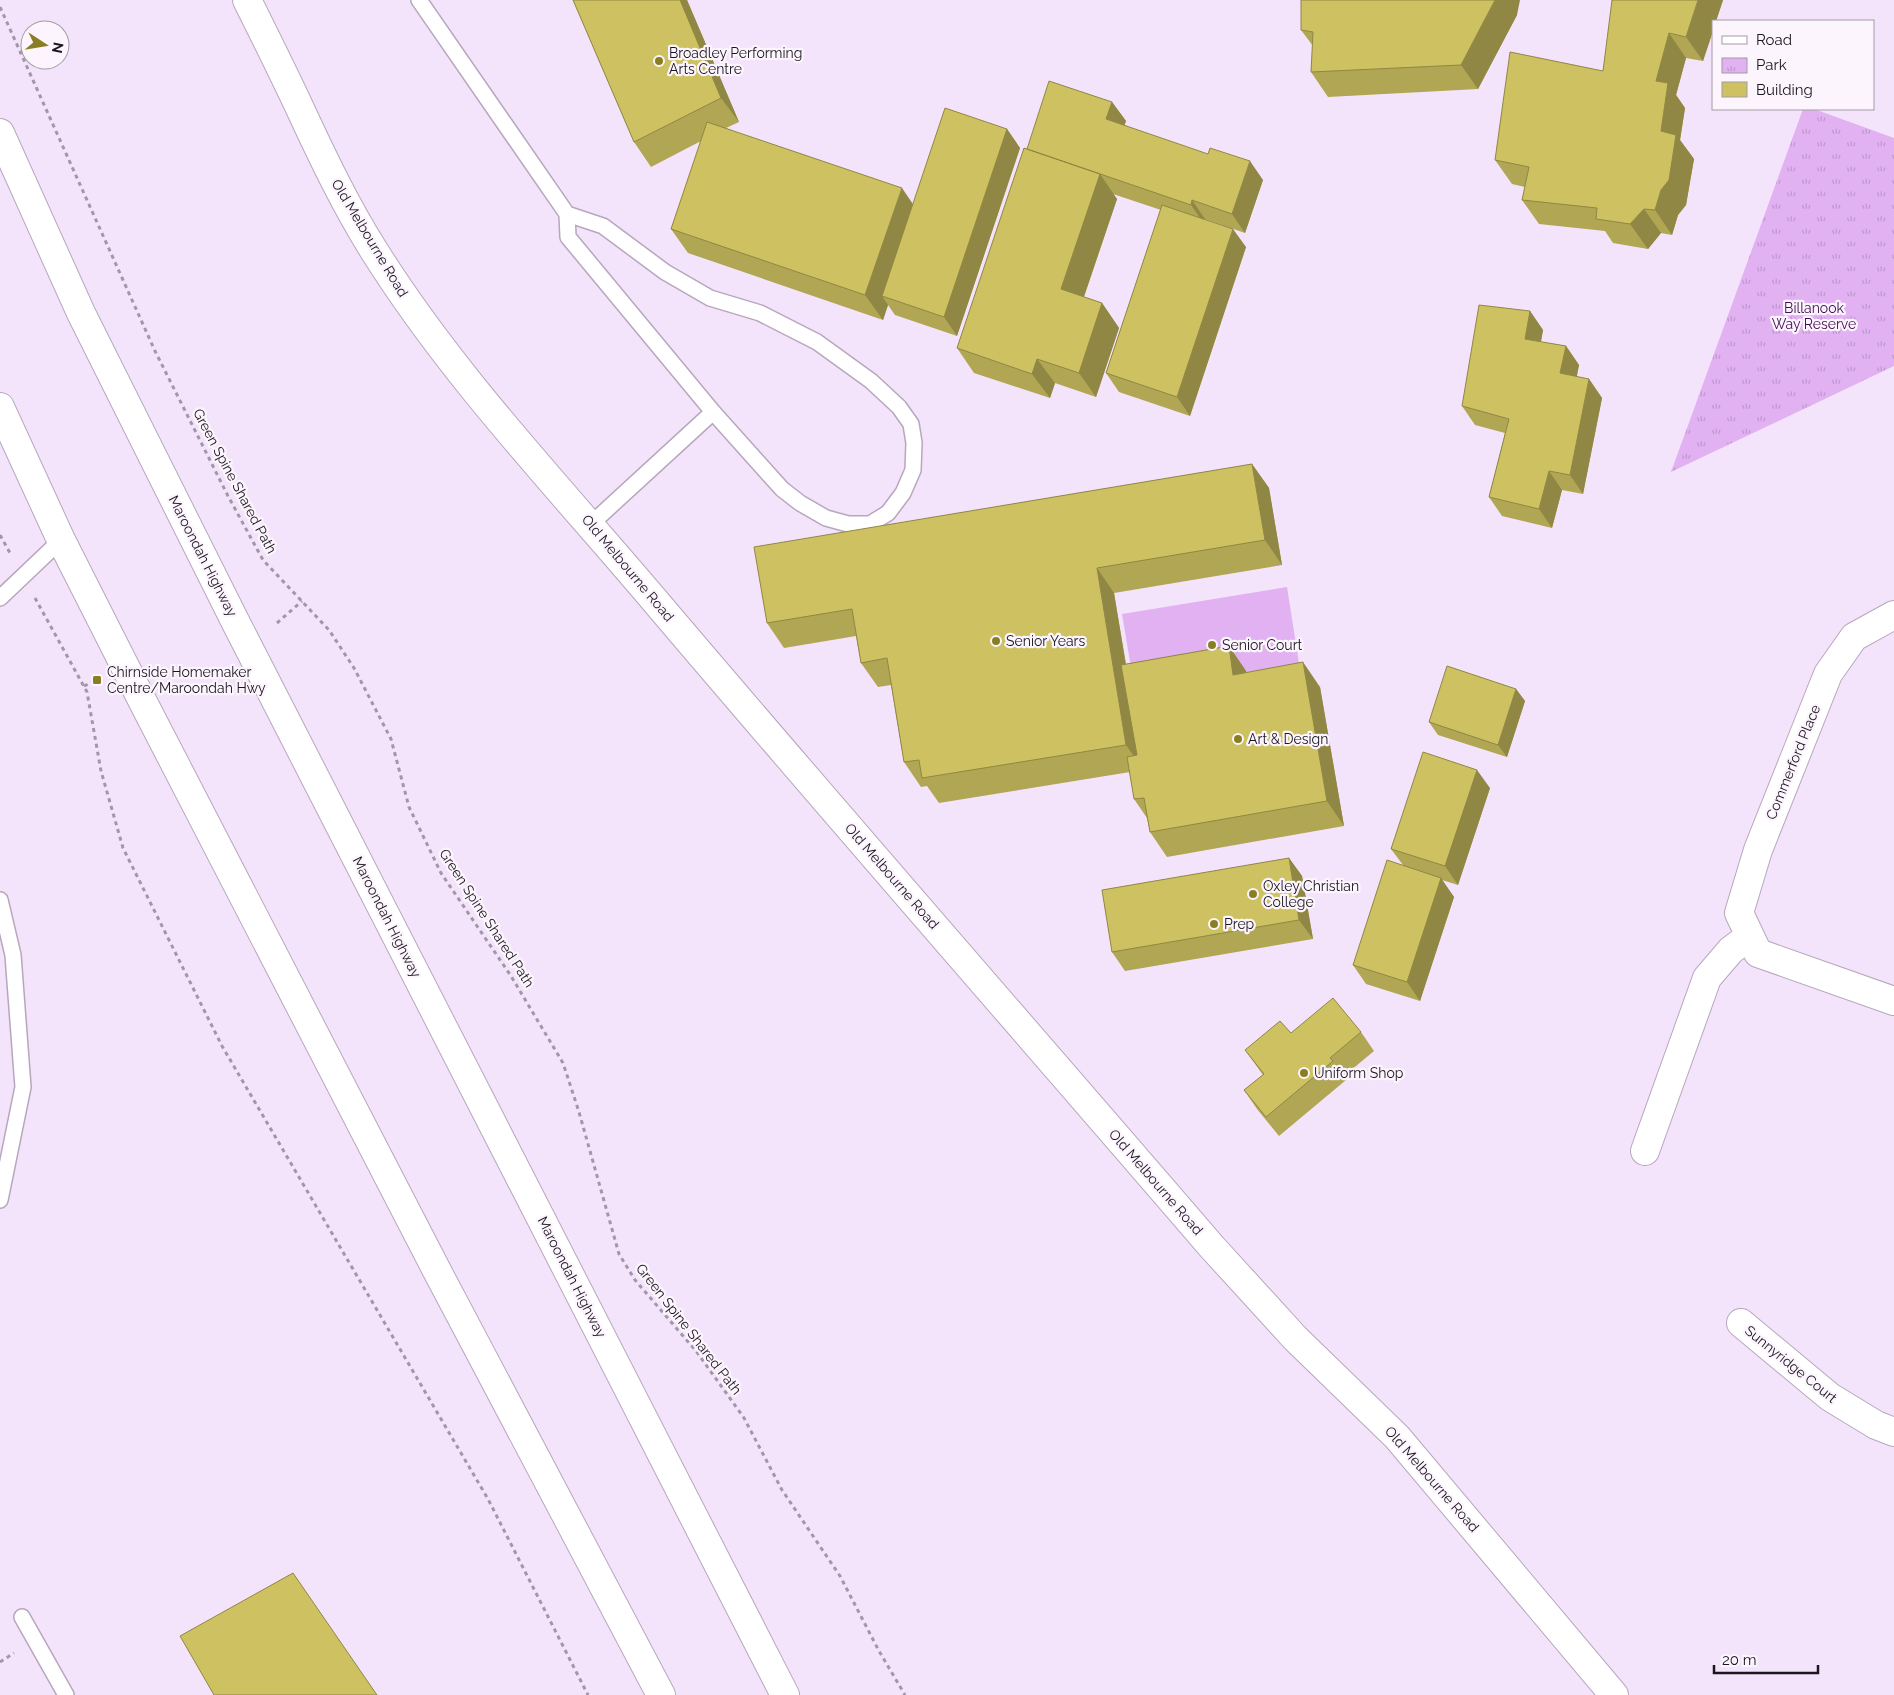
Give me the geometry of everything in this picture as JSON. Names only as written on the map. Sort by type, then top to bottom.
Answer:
[{"type":"main road","name":"Old Melbourne Road","points":[[248,0],[330,173],[371,246],[410,305],[461,372],[706,661],[1212,1247],[1296,1338],[1397,1437],[1614,1695]]},
{"type":"main road","name":"Maroondah Highway","points":[[0,133],[81,313],[232,614],[785,1695]]},
{"type":"main road","points":[[0,407],[61,540],[435,1267],[661,1695]]},
{"type":"main road","name":"Commerford Place","points":[[1894,615],[1854,637],[1828,674],[1758,850],[1739,913],[1758,953],[1894,1002]]},
{"type":"main road","points":[[1645,1151],[1708,978],[1731,950],[1750,936]]},
{"type":"main road","name":"Sunnyridge Court","points":[[1741,1324],[1830,1398],[1894,1432]]},
{"type":"lane","points":[[419,0],[567,214],[568,237],[714,412],[782,489],[800,503],[826,518],[848,524],[870,524],[888,513],[903,494],[913,470],[914,443],[910,424],[899,407],[871,381],[817,342],[760,313],[710,298],[666,272],[603,226],[567,214]]},
{"type":"lane","points":[[591,524],[714,412]]},
{"type":"lane","points":[[0,598],[61,540]]},
{"type":"lane","points":[[0,900],[13,955],[23,1087],[0,1200]]},
{"type":"lane","points":[[22,1617],[66,1695]]},
{"type":"path","name":"Green Spine Shared Path","points":[[0,7],[155,351],[263,560],[329,630],[354,668],[391,739],[409,807],[441,873],[511,976],[563,1063],[580,1112],[619,1254],[635,1280],[696,1351],[744,1418],[782,1490],[840,1576],[879,1651],[905,1695]]},
{"type":"path","points":[[0,535],[87,692],[101,771],[124,848],[222,1046],[488,1499],[588,1695]]},
{"type":"path","points":[[276,623],[302,601]]},
{"type":"path","points":[[84,686],[97,680]]},
{"type":"green space","name":"Billanook Way Reserve","points":[[1803,110],[1817,110],[1894,138],[1894,366],[1671,472]]},
{"type":"green space","name":"Senior Court","points":[[1287,587],[1301,676],[1137,703],[1122,614]]},
{"type":"building","name":"Broadley Performing Arts Centre","points":[[573,0],[680,0],[721,98],[634,142]]},
{"type":"building","points":[[1301,0],[1495,0],[1461,65],[1311,72],[1313,32],[1301,30]]},
{"type":"building","points":[[1612,0],[1698,0],[1686,37],[1669,33],[1656,81],[1668,83],[1661,131],[1676,135],[1669,180],[1661,190],[1655,210],[1644,209],[1630,224],[1596,219],[1597,208],[1522,200],[1529,167],[1495,160],[1510,52],[1603,71]]},
{"type":"building","points":[[1049,81],[1112,102],[1106,119],[1208,154],[1210,148],[1250,161],[1232,214],[1192,200],[1191,205],[1027,149]]},
{"type":"building","points":[[945,108],[1007,129],[944,317],[882,296]]},
{"type":"building","points":[[707,122],[902,188],[865,295],[671,229]]},
{"type":"building","points":[[1024,148],[1100,174],[1061,289],[1102,303],[1079,373],[1037,359],[1032,374],[957,348]]},
{"type":"building","points":[[1162,205],[1233,229],[1177,397],[1106,373]]},
{"type":"building","points":[[1479,305],[1530,311],[1525,339],[1566,346],[1560,373],[1589,379],[1570,475],[1549,471],[1539,509],[1489,497],[1509,419],[1462,406]]},
{"type":"building","name":"Senior Years","points":[[1252,464],[1265,540],[1097,568],[1126,745],[922,778],[919,760],[904,762],[887,658],[861,663],[852,609],[767,623],[754,547]]},
{"type":"building","name":"Art & Design","points":[[1229,646],[1233,675],[1303,662],[1327,801],[1150,832],[1144,798],[1134,799],[1127,757],[1137,755],[1121,665]]},
{"type":"building","points":[[1447,666],[1516,689],[1498,745],[1429,722]]},
{"type":"building","points":[[1423,752],[1477,770],[1445,866],[1391,849]]},
{"type":"building","name":"Prep","points":[[1289,858],[1299,920],[1112,952],[1102,890]]},
{"type":"building","points":[[1387,860],[1441,878],[1407,982],[1353,965]]},
{"type":"building","points":[[1333,998],[1361,1032],[1330,1058],[1333,1061],[1266,1117],[1244,1090],[1264,1074],[1245,1050],[1280,1021],[1291,1033]]},
{"type":"building","points":[[293,1573],[377,1695],[214,1695],[180,1636]]},
{"type":"place","name":"Broadley Performing Arts Centre","points":[[659,61]]},
{"type":"place","name":"Senior Years","points":[[996,641]]},
{"type":"place","name":"Senior Court","points":[[1212,645]]},
{"type":"place","name":"Chirnside Homemaker Centre/Maroondah Hwy","points":[[97,680]]},
{"type":"place","name":"Art & Design","points":[[1238,739]]},
{"type":"place","name":"Oxley Christian College","points":[[1253,894]]},
{"type":"place","name":"Prep","points":[[1214,924]]},
{"type":"place","name":"Uniform Shop","points":[[1304,1073]]}]
